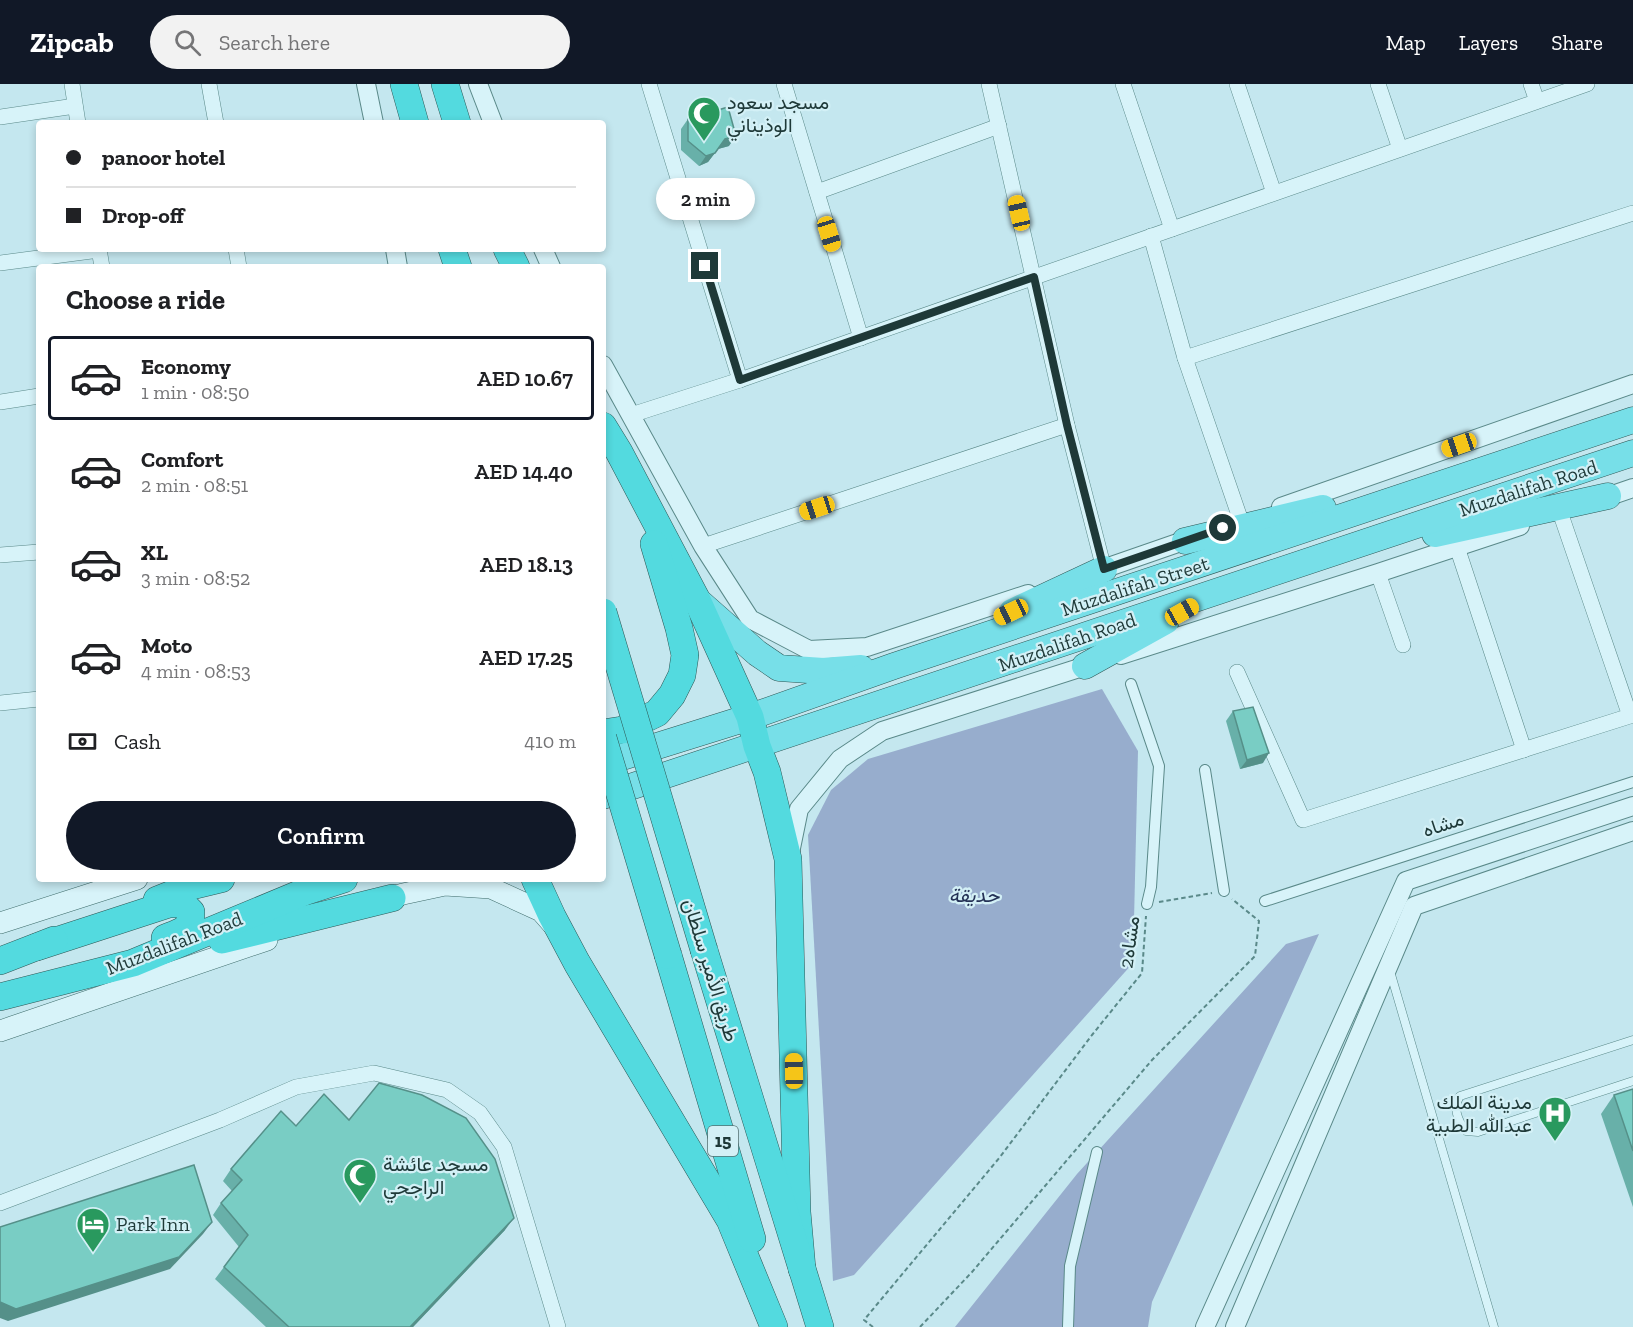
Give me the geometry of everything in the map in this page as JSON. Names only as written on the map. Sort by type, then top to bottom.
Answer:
[{"type":"highway","points":[[404,84],[414,120]]},
{"type":"highway","points":[[445,84],[455,120]]},
{"type":"highway","name":"Muzdalifah Street","points":[[606,762],[762,713],[894,666],[1633,420]]},
{"type":"highway","points":[[606,431],[762,713],[757,746],[767,772],[788,859],[797,1212],[802,1269]]},
{"type":"highway","name":"Muzdalifah Road","points":[[606,795],[1633,453]]},
{"type":"highway","points":[[1185,541],[1495,467]]},
{"type":"highway","points":[[606,734],[622,730],[657,713],[672,695],[682,675],[685,655],[636,483]]},
{"type":"highway","points":[[1257,579],[1378,547],[1608,496]]},
{"type":"highway","points":[[698,600],[757,653],[779,668],[823,671],[894,666],[1104,569]]},
{"type":"highway","points":[[1085,666],[1220,591]]},
{"type":"highway","name":"طريق الأمير سلطان","points":[[606,622],[820,1327]]},
{"type":"highway","points":[[762,713],[760,721],[764,734],[784,737]]},
{"type":"highway","name":"طريق الأمير سلطان","points":[[606,745],[779,1327]]},
{"type":"highway","points":[[0,962],[192,886],[209,882]]},
{"type":"highway","name":"Muzdalifah Road","points":[[0,997],[133,963],[304,892],[335,882]]},
{"type":"highway","points":[[536,882],[577,963],[730,1220],[774,1327]]},
{"type":"highway","points":[[133,963],[392,898]]},
{"type":"highway","points":[[37,946],[169,904],[183,904],[191,912],[192,919],[185,930],[47,985]]},
{"type":"main road","points":[[0,923],[128,882]]},
{"type":"main road","points":[[0,1031],[392,898],[445,885],[490,888],[541,911],[562,934]]},
{"type":"street","points":[[72,84],[77,120]]},
{"type":"street","points":[[209,84],[215,120]]},
{"type":"street","points":[[366,84],[373,120]]},
{"type":"street","points":[[478,84],[492,120]]},
{"type":"street","points":[[649,84],[740,380]]},
{"type":"street","points":[[784,84],[861,338]]},
{"type":"street","points":[[989,84],[1067,425],[1104,569]]},
{"type":"street","points":[[1123,84],[1172,229]]},
{"type":"street","points":[[1237,84],[1274,194]]},
{"type":"street","points":[[1378,84],[1400,149]]},
{"type":"street","points":[[1531,84],[1537,101]]},
{"type":"street","points":[[631,415],[740,380],[1587,84]]},
{"type":"street","points":[[0,117],[75,106]]},
{"type":"street","points":[[817,192],[999,126]]},
{"type":"street","points":[[1185,358],[1633,213]]},
{"type":"street","points":[[1151,236],[1185,358],[1241,521]]},
{"type":"street","points":[[0,263],[78,252]]},
{"type":"street","points":[[606,370],[703,546],[750,619],[809,650],[867,647],[1104,569],[1633,384]]},
{"type":"street","points":[[0,402],[36,396]]},
{"type":"street","points":[[703,546],[1067,425]]},
{"type":"street","points":[[788,859],[799,809],[840,759],[882,731],[1378,573],[1633,488]]},
{"type":"street","points":[[1237,672],[1303,820],[1630,716],[1560,513]]},
{"type":"street","points":[[1457,547],[1524,750]]},
{"type":"street","points":[[0,555],[36,552]]},
{"type":"street","points":[[1378,573],[1403,645]]},
{"type":"street","points":[[1131,684],[1159,766],[1147,904]]},
{"type":"street","points":[[0,704],[36,699]]},
{"type":"street","points":[[1205,770],[1224,891]]},
{"type":"street","name":"مشاه","points":[[1264,901],[1633,782]]},
{"type":"street","points":[[1205,1327],[1406,881],[1633,806]]},
{"type":"street","points":[[1235,1327],[1414,906],[1633,831]]},
{"type":"street","points":[[0,1203],[219,1120],[296,1087],[374,1073],[447,1090],[480,1113],[504,1147],[558,1327]]},
{"type":"street","points":[[1068,1327],[1070,1266],[1097,1152]]},
{"type":"lane","points":[[1388,965],[1494,1327]]},
{"type":"lane","points":[[1633,1040],[1460,1096],[1456,1101],[1456,1109],[1460,1123],[1466,1131],[1478,1132],[1633,1082]]},
{"type":"path","name":"مشاه2","points":[[873,1327],[864,1320],[1000,1157],[1142,973],[1147,904],[1224,891]]},
{"type":"path","points":[[920,1327],[987,1254],[1152,1060],[1255,956],[1259,921],[1224,891]]},
{"type":"green space","name":"حديقة","points":[[1102,689],[1138,751],[1133,963],[854,1275],[833,1281],[808,835],[831,790],[868,759]]},
{"type":"green space","points":[[1319,934],[1152,1302],[1148,1327],[955,1327],[1077,1174],[1286,944]]},
{"type":"building","name":"مسجد سعود الوذيناني","points":[[728,107],[736,136],[725,139],[715,153],[706,156],[688,141],[688,119]]},
{"type":"building","points":[[1253,707],[1269,753],[1247,760],[1233,711]]},
{"type":"building","name":"مسجد عائشة الراجحي","points":[[379,1083],[422,1095],[466,1118],[495,1159],[514,1218],[410,1327],[289,1327],[224,1267],[248,1235],[221,1203],[242,1180],[231,1169],[281,1111],[296,1126],[324,1094],[349,1120]]},
{"type":"building","points":[[1633,1089],[1633,1151],[1614,1095]]},
{"type":"building","name":"Park Inn","points":[[194,1165],[212,1222],[179,1257],[16,1309],[0,1302],[0,1227]]},
{"type":"place","name":"مسجد سعود الوذيناني","points":[[704,142]]},
{"type":"place","name":"مدينة الملك عبدالله الطبية","points":[[1555,1142]]},
{"type":"place","name":"مسجد عائشة الراجحي","points":[[360,1204]]},
{"type":"place","name":"Park Inn","points":[[93,1253]]},
{"type":"route","points":[[705,266],[740,380],[1034,277],[1067,425],[1104,569],[1223,528]]}]
